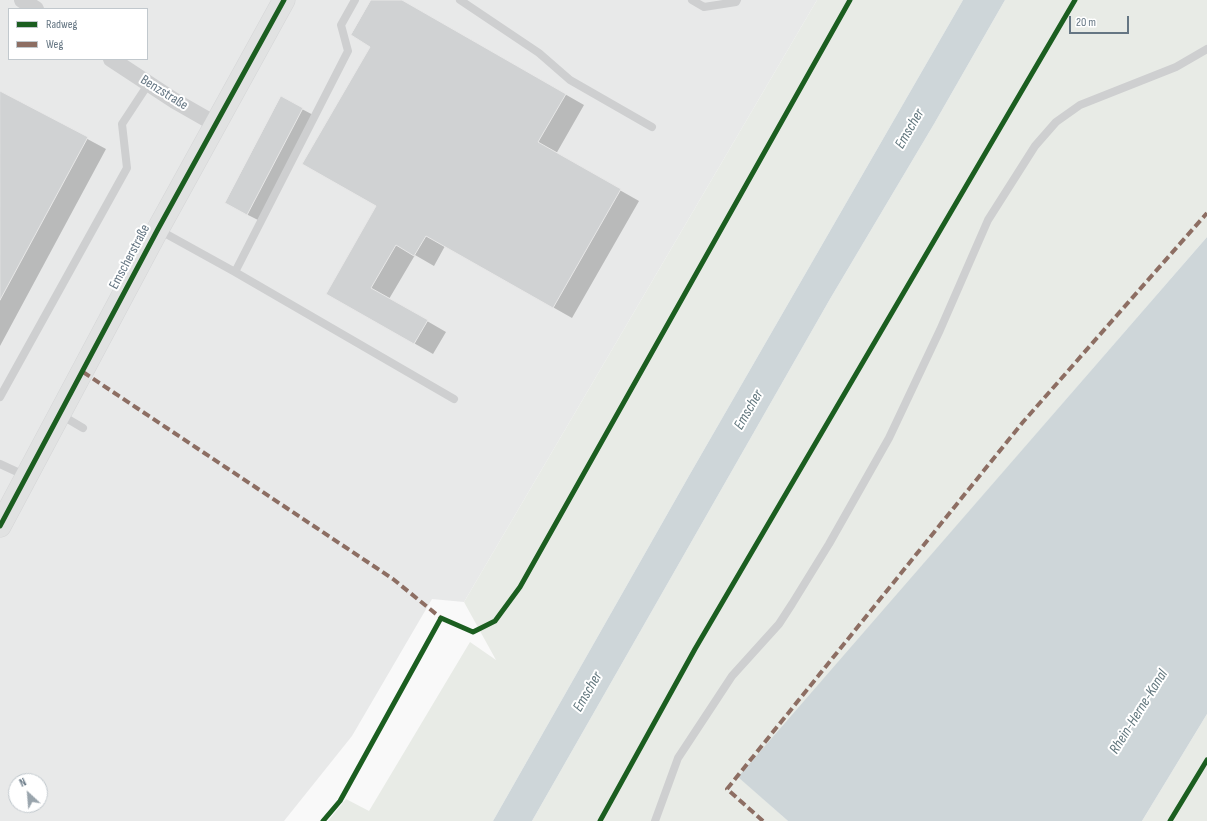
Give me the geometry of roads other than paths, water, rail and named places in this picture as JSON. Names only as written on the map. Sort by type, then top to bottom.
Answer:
[{"type":"street","points":[[22,0],[34,8]]},
{"type":"street","name":"Emscherstraße","points":[[0,526],[158,230],[284,0]]},
{"type":"street","name":"Benzstraße","points":[[113,60],[216,125]]},
{"type":"lane","points":[[235,272],[348,51],[341,26],[355,0]]},
{"type":"lane","points":[[460,0],[539,53],[570,80],[652,127]]},
{"type":"lane","points":[[692,0],[704,7],[736,2],[737,0]]},
{"type":"lane","points":[[654,821],[678,758],[732,676],[779,624],[829,544],[885,445],[940,330],[988,220],[1035,146],[1056,122],[1080,106],[1176,68],[1207,49]]},
{"type":"lane","points":[[0,397],[127,168],[122,124],[149,83]]},
{"type":"lane","points":[[158,230],[235,272],[454,399]]},
{"type":"lane","points":[[60,414],[83,428]]},
{"type":"lane","points":[[0,464],[27,477]]},
{"type":"water","name":"Emscher","points":[[963,0],[1005,0],[934,124],[830,299],[532,821],[493,821],[690,474]]},
{"type":"water","name":"Rhein-Herne-Kanal","points":[[1207,237],[1207,714],[1142,821],[788,821],[738,777]]}]
